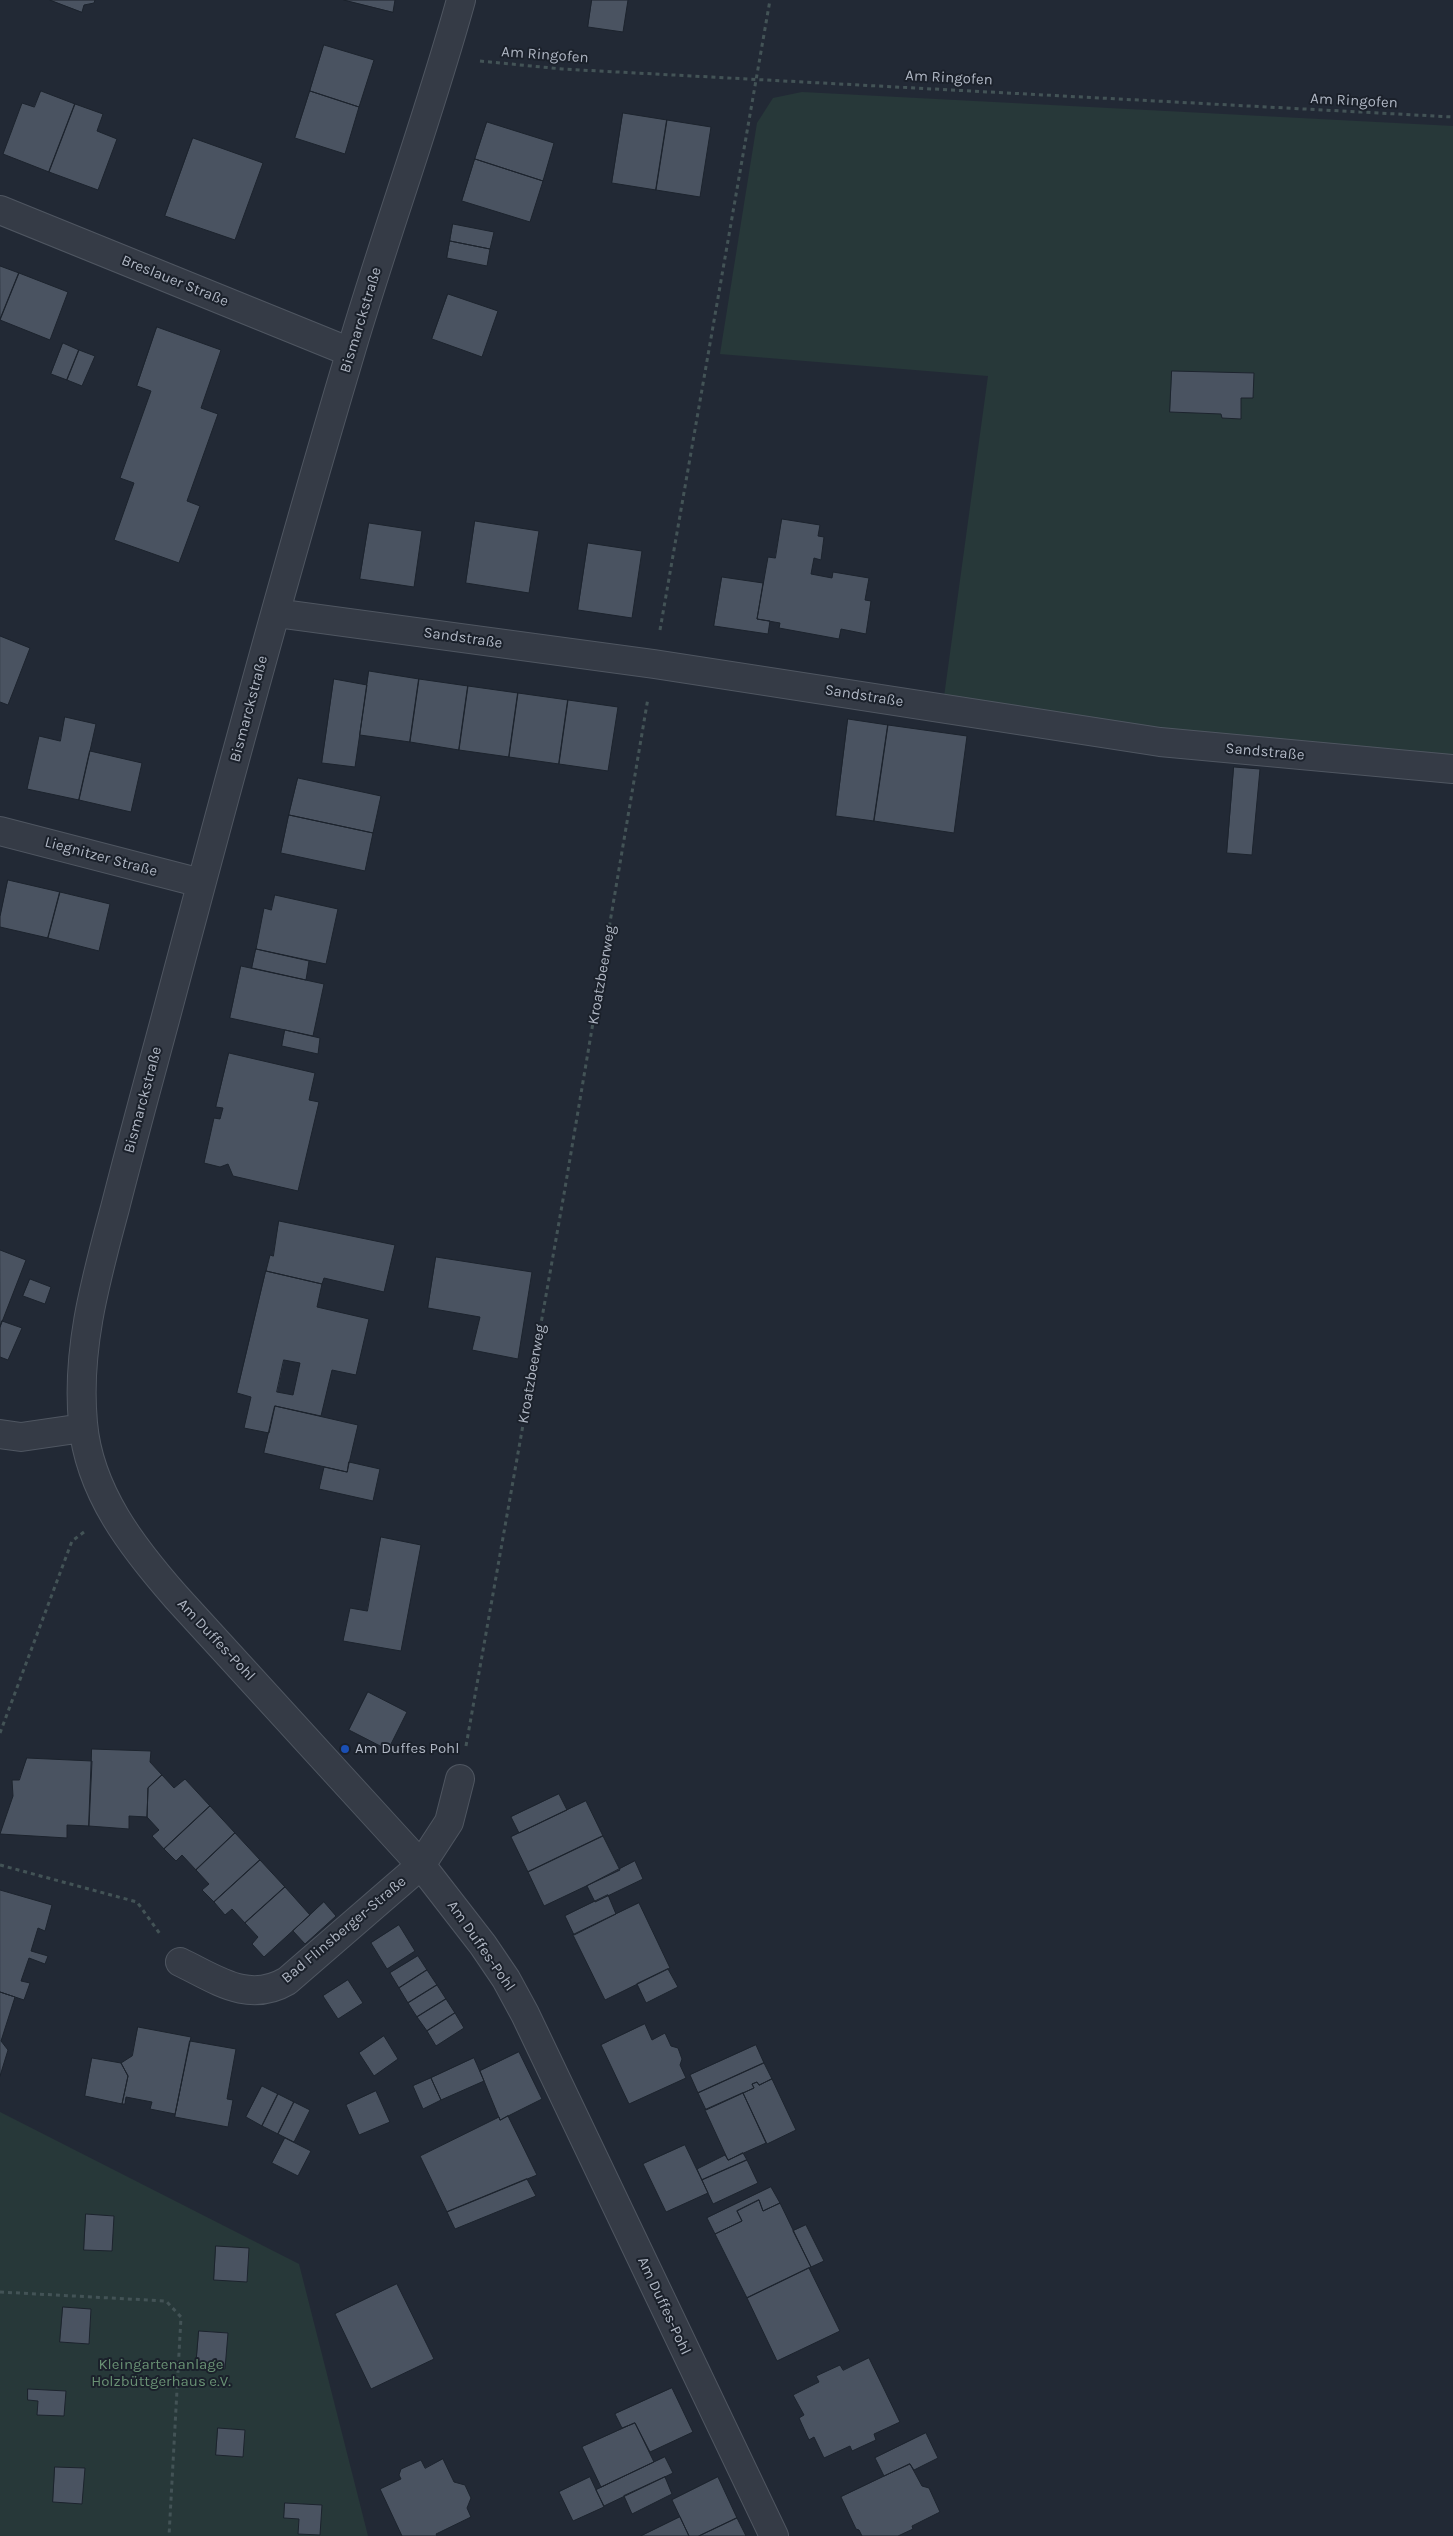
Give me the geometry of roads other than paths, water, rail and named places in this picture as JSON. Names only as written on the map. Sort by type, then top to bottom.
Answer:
[{"type":"street","name":"Bismarckstraße","points":[[83,1428],[82,1362],[95,1283],[201,883],[350,352],[445,58],[461,0]]},
{"type":"street","name":"Breslauer Straße","points":[[0,210],[350,352]]},
{"type":"street","name":"Sandstraße","points":[[276,613],[654,664],[1160,742],[1453,769]]},
{"type":"street","name":"Liegnitzer Straße","points":[[0,831],[201,883]]},
{"type":"street","points":[[0,1434],[28,1436],[83,1428]]},
{"type":"street","name":"Am Duffes-Pohl","points":[[83,1428],[93,1473],[112,1512],[139,1552],[177,1598],[421,1865],[484,1945],[506,1979],[525,2014],[774,2536]]},
{"type":"street","points":[[421,1865],[449,1822],[460,1779]]},
{"type":"street","name":"Bad Flinsberger-Straße","points":[[180,1962],[239,1990],[257,1991],[277,1987],[287,1981],[421,1865]]},
{"type":"place","name":"Am Duffes Pohl","points":[[345,1749]]},
{"type":"park label","name":"Kleingartenanlage Holzbüttgerhaus e.V.","points":[[161,2374]]}]
